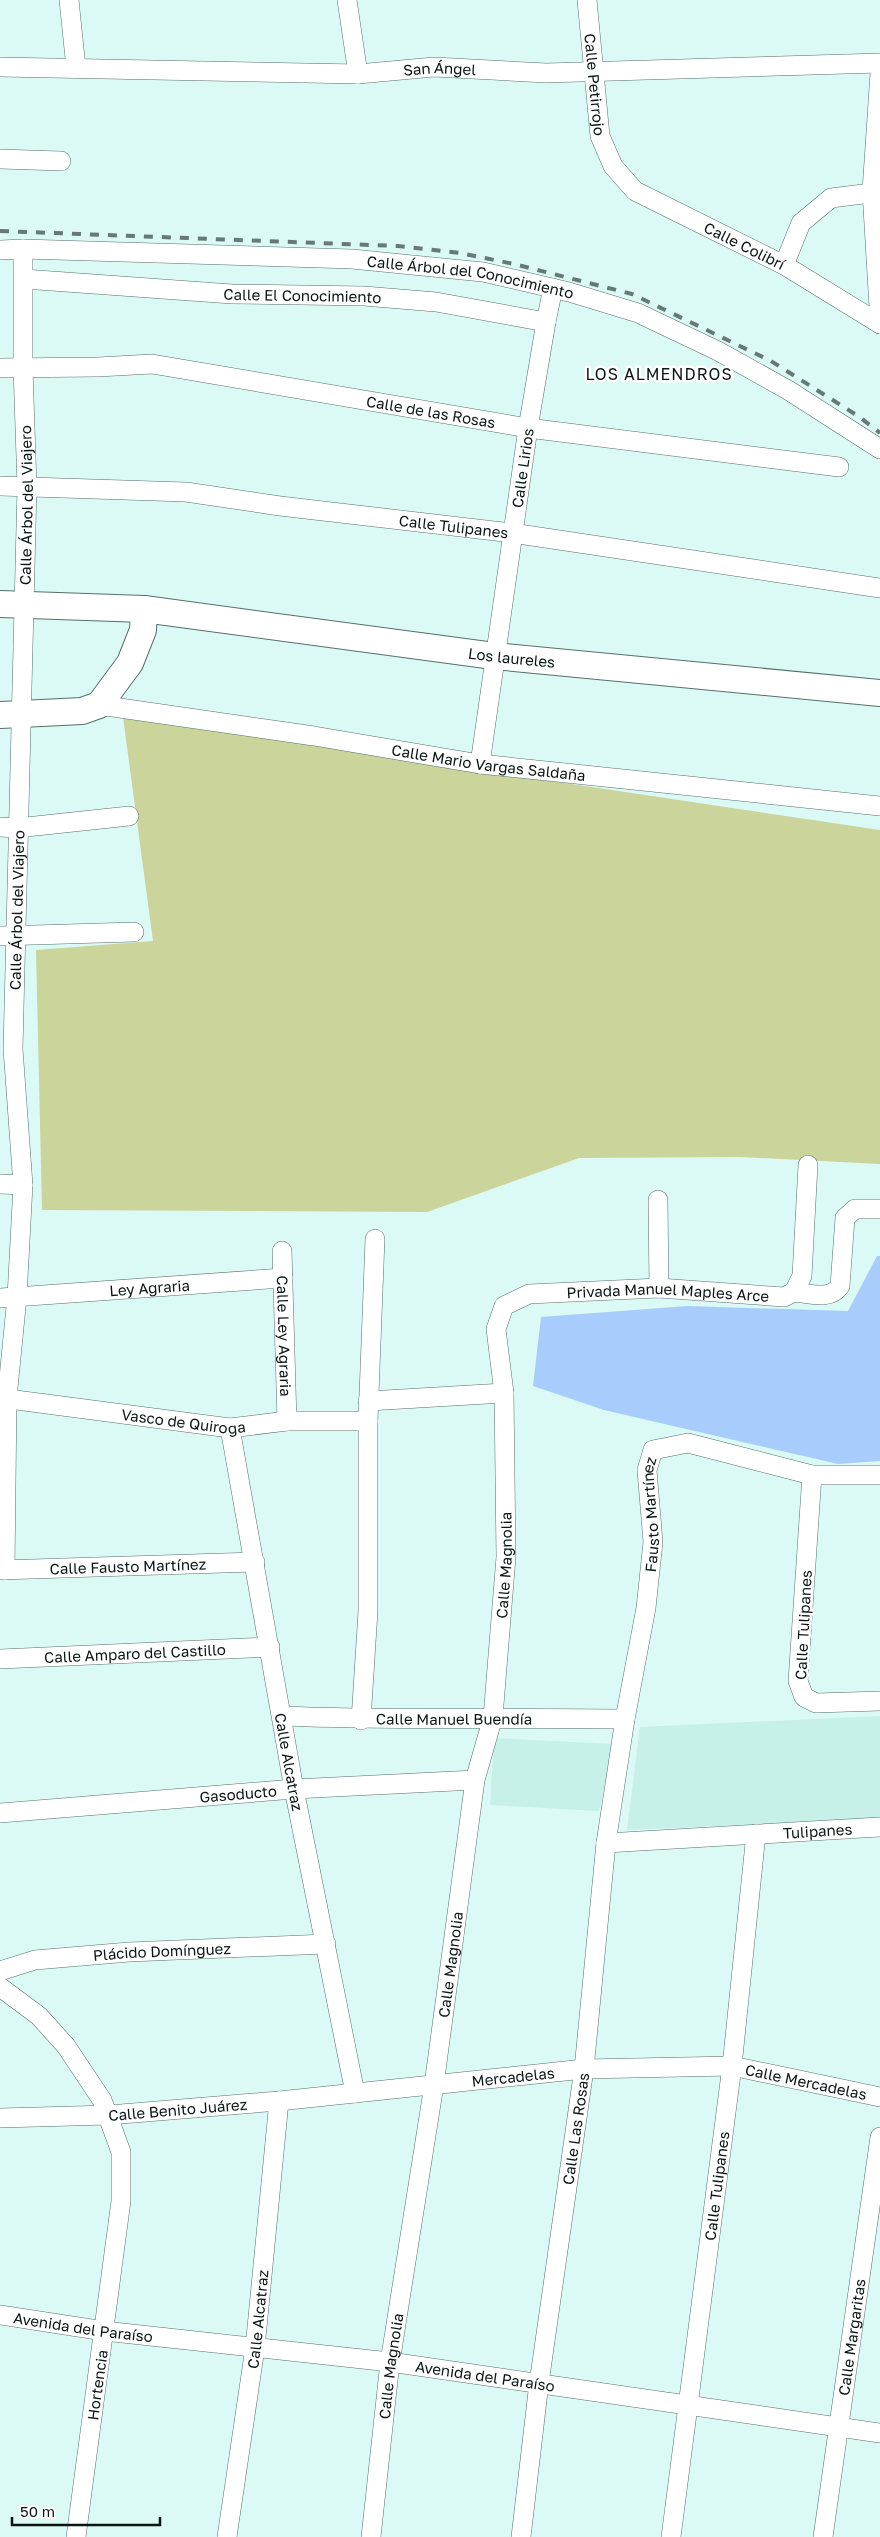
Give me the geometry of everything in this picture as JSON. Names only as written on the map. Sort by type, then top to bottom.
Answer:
[{"type":"street","points":[[69,0],[76,68]]},
{"type":"street","points":[[347,0],[358,74]]},
{"type":"street","name":"Calle Petirrojo","points":[[587,0],[592,70],[600,136],[612,166]]},
{"type":"street","name":"San Ángel","points":[[0,67],[358,74],[434,67],[546,73],[592,70],[880,63]]},
{"type":"street","name":"Calle Colibrí","points":[[880,73],[876,191],[880,324]]},
{"type":"street","points":[[0,159],[61,161]]},
{"type":"street","name":"Calle Colibrí","points":[[612,166],[635,191],[784,265],[880,324]]},
{"type":"street","points":[[784,265],[801,224],[831,198],[876,191]]},
{"type":"street","name":"Calle Árbol del Conocimiento","points":[[0,250],[23,248],[352,259],[483,272],[553,288],[638,313],[718,351],[788,390],[880,449]]},
{"type":"street","name":"Calle Árbol del Viajero","points":[[2,1570],[3,1398],[8,1297],[23,1185],[7,1049],[11,604],[27,487],[22,368],[23,248]]},
{"type":"street","name":"Calle El Conocimiento","points":[[24,280],[232,294],[306,294],[418,301],[546,322]]},
{"type":"street","points":[[546,322],[553,288]]},
{"type":"street","name":"Calle Lirios","points":[[480,764],[512,533],[546,322]]},
{"type":"street","name":"Calle de las Rosas","points":[[0,368],[152,364],[528,428],[840,467]]},
{"type":"street","name":"Calle Tulipanes","points":[[0,486],[186,492],[280,506],[512,533],[880,588]]},
{"type":"street","name":"Los laureles","points":[[11,604],[144,609],[494,656],[880,693]]},
{"type":"street","points":[[10,716],[82,710],[98,705],[130,663],[142,630],[144,609]]},
{"type":"street","name":"Calle Mario Vargas Saldaña","points":[[98,705],[314,736],[480,764],[880,806]]},
{"type":"street","points":[[9,827],[128,816]]},
{"type":"street","points":[[8,936],[134,932]]},
{"type":"street","points":[[794,1292],[802,1276],[808,1165]]},
{"type":"street","points":[[0,1184],[23,1185]]},
{"type":"street","points":[[658,1200],[659,1288]]},
{"type":"street","name":"Privada Manuel Maples Arce","points":[[504,1393],[496,1329],[504,1306],[529,1294],[659,1288],[784,1297],[794,1292],[827,1295],[836,1293],[840,1286],[845,1218],[855,1209],[880,1209]]},
{"type":"street","points":[[361,1720],[368,1611],[368,1401],[375,1239]]},
{"type":"street","name":"Calle Ley Agraria","points":[[282,1251],[288,1421]]},
{"type":"street","name":"Ley Agraria","points":[[8,1297],[283,1278]]},
{"type":"street","points":[[368,1401],[504,1393]]},
{"type":"street","name":"Calle Magnolia","points":[[371,2537],[390,2362],[434,2085],[476,1780],[493,1717],[506,1557],[504,1393]]},
{"type":"street","name":"Vasco de Quiroga","points":[[3,1398],[230,1428],[288,1421],[368,1421]]},
{"type":"street","name":"Calle Alcatraz","points":[[230,1428],[283,1716],[294,1789],[355,2093]]},
{"type":"street","name":"Fausto Martínez","points":[[625,1719],[647,1599],[653,1542],[647,1470],[653,1450],[688,1443],[812,1475],[880,1475]]},
{"type":"street","name":"Calle Tulipanes","points":[[812,1475],[798,1681],[804,1696],[816,1702],[880,1701]]},
{"type":"street","name":"Calle Fausto Martínez","points":[[2,1570],[255,1562]]},
{"type":"street","name":"Calle Amparo del Castillo","points":[[0,1659],[270,1647]]},
{"type":"street","name":"Calle Manuel Buendía","points":[[283,1716],[361,1720],[493,1717],[625,1719]]},
{"type":"street","name":"Calle Las Rosas","points":[[521,2537],[539,2383],[584,2069],[606,1844],[625,1719]]},
{"type":"street","name":"Gasoducto","points":[[0,1813],[294,1789],[476,1780]]},
{"type":"street","name":"Tulipanes","points":[[606,1844],[880,1827]]},
{"type":"street","name":"Calle Tulipanes","points":[[671,2537],[732,2066],[756,1834]]},
{"type":"street","name":"Plácido Domínguez","points":[[0,1971],[35,1960],[129,1952],[326,1944]]},
{"type":"street","name":"Hortencia","points":[[0,1987],[39,2016],[66,2046],[102,2100],[121,2152],[121,2201],[76,2537]]},
{"type":"street","name":"Mercadelas","points":[[355,2093],[584,2069],[732,2066]]},
{"type":"street","name":"Calle Mercadelas","points":[[732,2066],[880,2097]]},
{"type":"street","name":"Calle Benito Juárez","points":[[0,2118],[109,2115],[355,2093]]},
{"type":"street","name":"Calle Alcatraz","points":[[227,2537],[255,2348],[279,2101]]},
{"type":"street","name":"Calle Margaritas","points":[[823,2537],[880,2137]]},
{"type":"street","name":"Avenida del Paraíso","points":[[0,2315],[104,2331],[390,2362],[689,2407],[880,2432]]},
{"type":"shaded area","points":[[880,1716],[880,1819],[627,1830],[640,1727]]},
{"type":"shaded area","points":[[494,1738],[614,1744],[599,1811],[490,1805]]},
{"type":"green space","points":[[123,717],[880,830],[880,1164],[740,1157],[579,1158],[427,1212],[42,1210],[36,950],[153,941]]},
{"type":"water","points":[[877,1256],[880,1256],[880,1461],[838,1464],[604,1410],[533,1386],[541,1317],[687,1306],[848,1311]]},
{"type":"railway","points":[[0,231],[398,246],[460,253],[514,264],[632,294],[771,361],[858,416],[880,433]]},
{"type":"district","name":"LOS ALMENDROS","points":[[659,374]]}]
